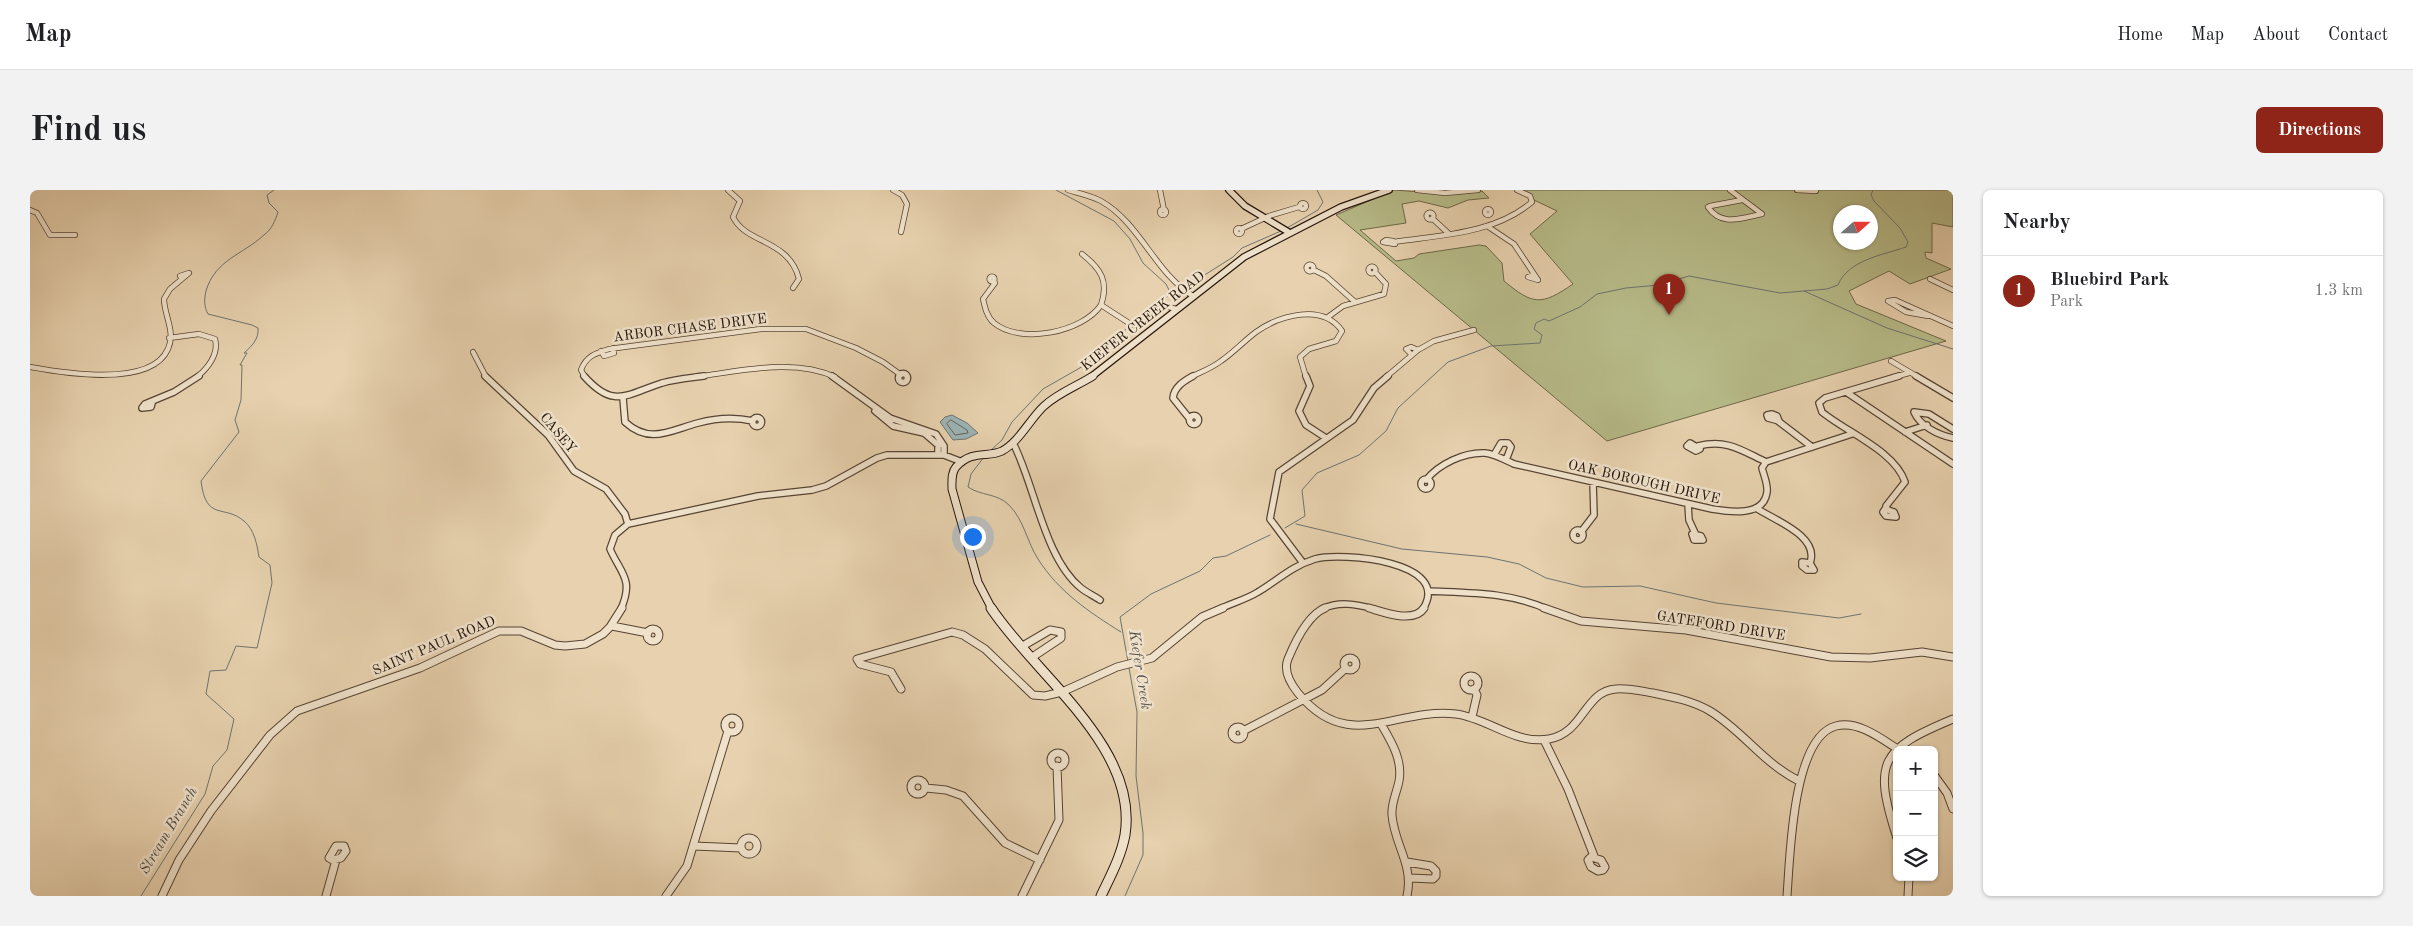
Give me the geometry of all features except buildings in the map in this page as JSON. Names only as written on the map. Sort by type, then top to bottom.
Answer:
[{"type":"street","points":[[728,190],[740,201],[733,218],[743,233],[770,243],[796,271],[799,280],[793,288]]},
{"type":"street","points":[[893,190],[902,195],[907,204],[901,232]]},
{"type":"street","points":[[1068,190],[1101,201],[1122,218],[1174,281],[1193,296]]},
{"type":"street","points":[[1160,190],[1164,210]]},
{"type":"street","points":[[1229,190],[1245,206],[1290,233]]},
{"type":"street","name":"KIEFER CREEK ROAD","points":[[962,462],[975,455],[1000,452],[1013,443],[1030,420],[1044,406],[1057,396],[1092,377],[1244,257],[1341,207],[1389,190]]},
{"type":"street","points":[[1417,190],[1445,193],[1478,190]]},
{"type":"street","points":[[1394,242],[1487,226],[1503,220],[1532,202],[1530,196],[1516,190]]},
{"type":"street","points":[[1730,190],[1736,192],[1742,200],[1762,214],[1728,221],[1712,213],[1708,208],[1717,204],[1742,200]]},
{"type":"street","points":[[1797,190],[1816,191]]},
{"type":"street","points":[[1241,229],[1263,218],[1299,207]]},
{"type":"street","points":[[30,210],[37,213],[49,234],[75,235]]},
{"type":"street","points":[[1492,214],[1503,220]]},
{"type":"street","points":[[1433,219],[1448,233]]},
{"type":"street","points":[[1487,226],[1514,244],[1534,271],[1533,278]]},
{"type":"street","points":[[994,281],[995,283],[983,299],[989,321],[1016,332],[1040,334],[1067,330],[1094,315],[1106,293],[1106,281],[1098,267],[1082,254]]},
{"type":"street","points":[[1314,270],[1326,276],[1355,302]]},
{"type":"street","points":[[1328,317],[1340,307],[1376,297],[1386,291],[1384,281],[1375,272]]},
{"type":"street","points":[[30,367],[108,374],[131,372],[145,368],[162,358],[168,349],[169,338],[169,318],[164,305],[164,299],[182,277]]},
{"type":"street","points":[[1930,279],[1953,290]]},
{"type":"street","points":[[1928,316],[1915,315],[1895,307],[1888,301],[1895,300],[1953,326]]},
{"type":"street","points":[[1101,305],[1114,312],[1130,325],[1162,305],[1176,309]]},
{"type":"street","points":[[1189,418],[1173,398],[1175,390],[1179,385],[1222,362],[1263,328],[1301,314],[1315,314],[1328,317],[1339,325],[1341,336],[1333,342],[1305,351],[1300,357],[1301,365],[1310,386],[1299,411],[1306,425],[1326,438]]},
{"type":"street","name":"ARBOR CHASE DRIVE","points":[[623,398],[600,393],[581,372],[582,364],[587,359],[613,348],[724,333],[796,328],[829,335],[880,361],[901,375]]},
{"type":"street","points":[[1303,563],[1272,522],[1271,505],[1281,469],[1353,420],[1374,388],[1418,350],[1434,341],[1474,330]]},
{"type":"street","points":[[152,403],[199,378],[207,368],[216,350],[215,339],[207,335],[195,334],[169,338]]},
{"type":"street","points":[[1412,355],[1406,349],[1411,347],[1418,350]]},
{"type":"street","name":"CASEY","points":[[473,352],[479,360],[484,375],[548,435],[574,471],[606,488],[625,514],[628,524]]},
{"type":"street","points":[[1891,361],[1953,398]]},
{"type":"street","points":[[753,421],[713,420],[667,434],[645,434],[635,432],[625,422],[623,398],[679,379],[785,368],[833,376],[894,421],[933,432],[944,444]]},
{"type":"street","points":[[1887,509],[1886,506],[1906,482],[1903,473],[1892,462],[1828,417],[1820,407],[1822,400],[1909,373]]},
{"type":"street","points":[[1846,392],[1953,464]]},
{"type":"street","points":[[866,402],[889,424],[924,433],[938,445],[941,455]]},
{"type":"street","points":[[1953,429],[1928,413],[1918,410],[1914,412],[1916,417],[1927,425],[1942,435],[1953,438]]},
{"type":"street","points":[[1778,421],[1812,447]]},
{"type":"street","points":[[1905,432],[1927,425]]},
{"type":"street","points":[[1810,563],[1814,559],[1813,551],[1806,541],[1756,508],[1765,499],[1767,494],[1762,468],[1766,462],[1852,434]]},
{"type":"street","points":[[1698,446],[1715,442],[1728,444],[1766,462]]},
{"type":"street","points":[[1013,443],[1032,485],[1052,546],[1060,563],[1079,587],[1100,600]]},
{"type":"street","name":"OAK BOROUGH DRIVE","points":[[1494,455],[1501,443],[1508,443],[1512,447],[1506,460]]},
{"type":"street","points":[[941,455],[944,444]]},
{"type":"street","points":[[938,445],[944,444]]},
{"type":"street","name":"OAK BOROUGH DRIVE","points":[[1426,480],[1444,466],[1480,453],[1688,504],[1732,512],[1756,508]]},
{"type":"street","points":[[628,524],[758,496],[812,490],[826,486],[877,458],[887,455],[941,455],[962,462],[952,474],[952,490],[978,582],[997,617],[1102,741],[1118,776],[1123,795],[1125,834],[1122,848],[1101,896]]},
{"type":"street","points":[[1581,532],[1594,514],[1593,482]]},
{"type":"street","points":[[1688,504],[1689,520],[1696,533]]},
{"type":"street","name":"SAINT PAUL ROAD","points":[[162,896],[176,864],[225,791],[280,724],[297,711],[420,668],[494,632],[516,629],[545,643],[564,647],[594,640],[612,626],[627,594],[627,582],[610,549],[615,535],[628,524]]},
{"type":"street","points":[[901,689],[897,678],[891,670],[860,664],[857,659],[952,632],[966,636],[978,644],[1033,694],[1045,696],[1062,692],[1117,667],[1158,655],[1202,617],[1258,592],[1288,570],[1303,563],[1316,559],[1347,557],[1392,563],[1418,574],[1429,591],[1429,600],[1426,607],[1409,616],[1393,615],[1364,605],[1346,602],[1329,605],[1317,611],[1288,660],[1289,680],[1303,700],[1320,716],[1334,723],[1357,727],[1382,724],[1432,713],[1472,717],[1515,736],[1544,740],[1562,735],[1575,728],[1584,715],[1586,706],[1601,692],[1616,688],[1633,689],[1688,701],[1710,711],[1723,720],[1770,766],[1799,781]]},
{"type":"street","name":"GATEFORD DRIVE","points":[[1429,591],[1505,595],[1526,600],[1581,621],[1686,630],[1831,657],[1870,658],[1922,652],[1953,657]]},
{"type":"street","points":[[612,626],[648,634]]},
{"type":"street","points":[[1021,647],[1050,630],[1061,632],[1061,638],[1031,658]]},
{"type":"street","points":[[1243,730],[1329,686],[1346,668]]},
{"type":"street","points":[[1472,717],[1477,695],[1474,689]]},
{"type":"street","points":[[1902,746],[1923,731],[1953,719]]},
{"type":"street","points":[[1382,724],[1396,750],[1400,764],[1392,814],[1410,878],[1407,896]]},
{"type":"street","points":[[1788,896],[1799,781],[1814,743],[1822,732],[1837,726],[1856,728],[1869,732],[1893,746]]},
{"type":"street","points":[[666,896],[687,866],[722,746],[728,732]]},
{"type":"street","points":[[1544,740],[1568,789],[1594,856]]},
{"type":"street","points":[[1893,756],[1886,767],[1884,786],[1889,815],[1896,836]]},
{"type":"street","points":[[1022,896],[1059,820],[1060,812],[1055,779],[1057,766]]},
{"type":"street","points":[[1938,780],[1947,792],[1953,809]]},
{"type":"street","points":[[926,788],[946,790],[963,796],[1005,843],[1040,860]]},
{"type":"street","points":[[694,846],[741,848]]},
{"type":"street","points":[[326,896],[336,860]]},
{"type":"street","points":[[1407,862],[1431,866],[1436,871],[1436,876],[1433,879],[1410,878]]},
{"type":"street","points":[[1908,896],[1909,881]]},
{"type":"green space","points":[[1394,190],[1448,194],[1482,191],[1489,198],[1468,200],[1448,208],[1419,201],[1402,204],[1406,223],[1360,230],[1396,261],[1414,258],[1419,254],[1479,245],[1486,246],[1502,263],[1504,281],[1523,295],[1537,300],[1553,296],[1573,284],[1530,234],[1557,211],[1534,200],[1521,190],[1953,190],[1953,227],[1932,223],[1932,253],[1925,252],[1926,258],[1951,269],[1910,284],[1889,271],[1849,291],[1856,304],[1946,341],[1607,441],[1336,215]]},
{"type":"water","points":[[952,415],[967,423],[978,433],[966,439],[953,440],[940,422],[945,417]]},
{"type":"waterway","name":"Stream Branch","points":[[141,896],[205,794],[213,766],[227,750],[234,719],[206,694],[210,671],[226,670],[236,646],[257,648],[272,583],[270,565],[259,557],[253,532],[237,516],[212,507],[203,494],[201,481],[239,432],[235,420],[241,400],[242,365],[240,365],[247,353],[244,353],[250,348],[258,332],[258,328],[252,325],[208,314],[205,303],[206,291],[210,281],[223,265],[267,233],[278,212],[269,203],[267,195],[274,190]]},
{"type":"waterway","points":[[1056,190],[1114,221],[1130,239],[1143,263],[1166,284],[1170,292]]},
{"type":"waterway","points":[[1287,228],[1318,210],[1323,202],[1317,190]]},
{"type":"waterway","name":"Kiefer Creek","points":[[1285,528],[1305,516],[1302,490],[1317,473],[1359,455],[1386,431],[1398,408],[1448,362],[1491,346],[1540,343],[1542,335],[1534,329],[1536,323],[1544,319],[1549,321],[1580,307],[1597,294],[1626,288],[1659,285],[1689,276],[1780,293],[1827,289],[1838,285],[1843,277],[1858,264],[1906,247],[1908,242],[1900,228],[1874,201],[1871,195],[1873,190]]},
{"type":"waterway","points":[[1184,288],[1233,257],[1242,248],[1281,231]]},
{"type":"waterway","points":[[1160,304],[1171,293],[1181,290]]},
{"type":"waterway","points":[[1804,291],[1887,328],[1953,349]]},
{"type":"waterway","points":[[990,451],[1002,440],[1012,422],[1043,389],[1099,357],[1120,333],[1132,326]]},
{"type":"waterway","points":[[984,457],[971,474],[968,487],[999,498],[1009,505],[1022,524],[1038,559],[1055,582],[1086,609],[1121,632]]},
{"type":"waterway","points":[[1296,524],[1402,549],[1487,557],[1519,564],[1546,578],[1583,587],[1640,586],[1716,603],[1839,618],[1861,614]]},
{"type":"waterway","name":"Kiefer Creek","points":[[1128,662],[1120,617],[1151,594],[1200,571],[1213,558],[1226,556],[1270,535]]},
{"type":"waterway","name":"Kiefer Creek","points":[[1125,896],[1143,855],[1143,833],[1136,776],[1137,712],[1129,668]]},
{"type":"place","name":"Bluebird Park","points":[[1669,315]]}]
